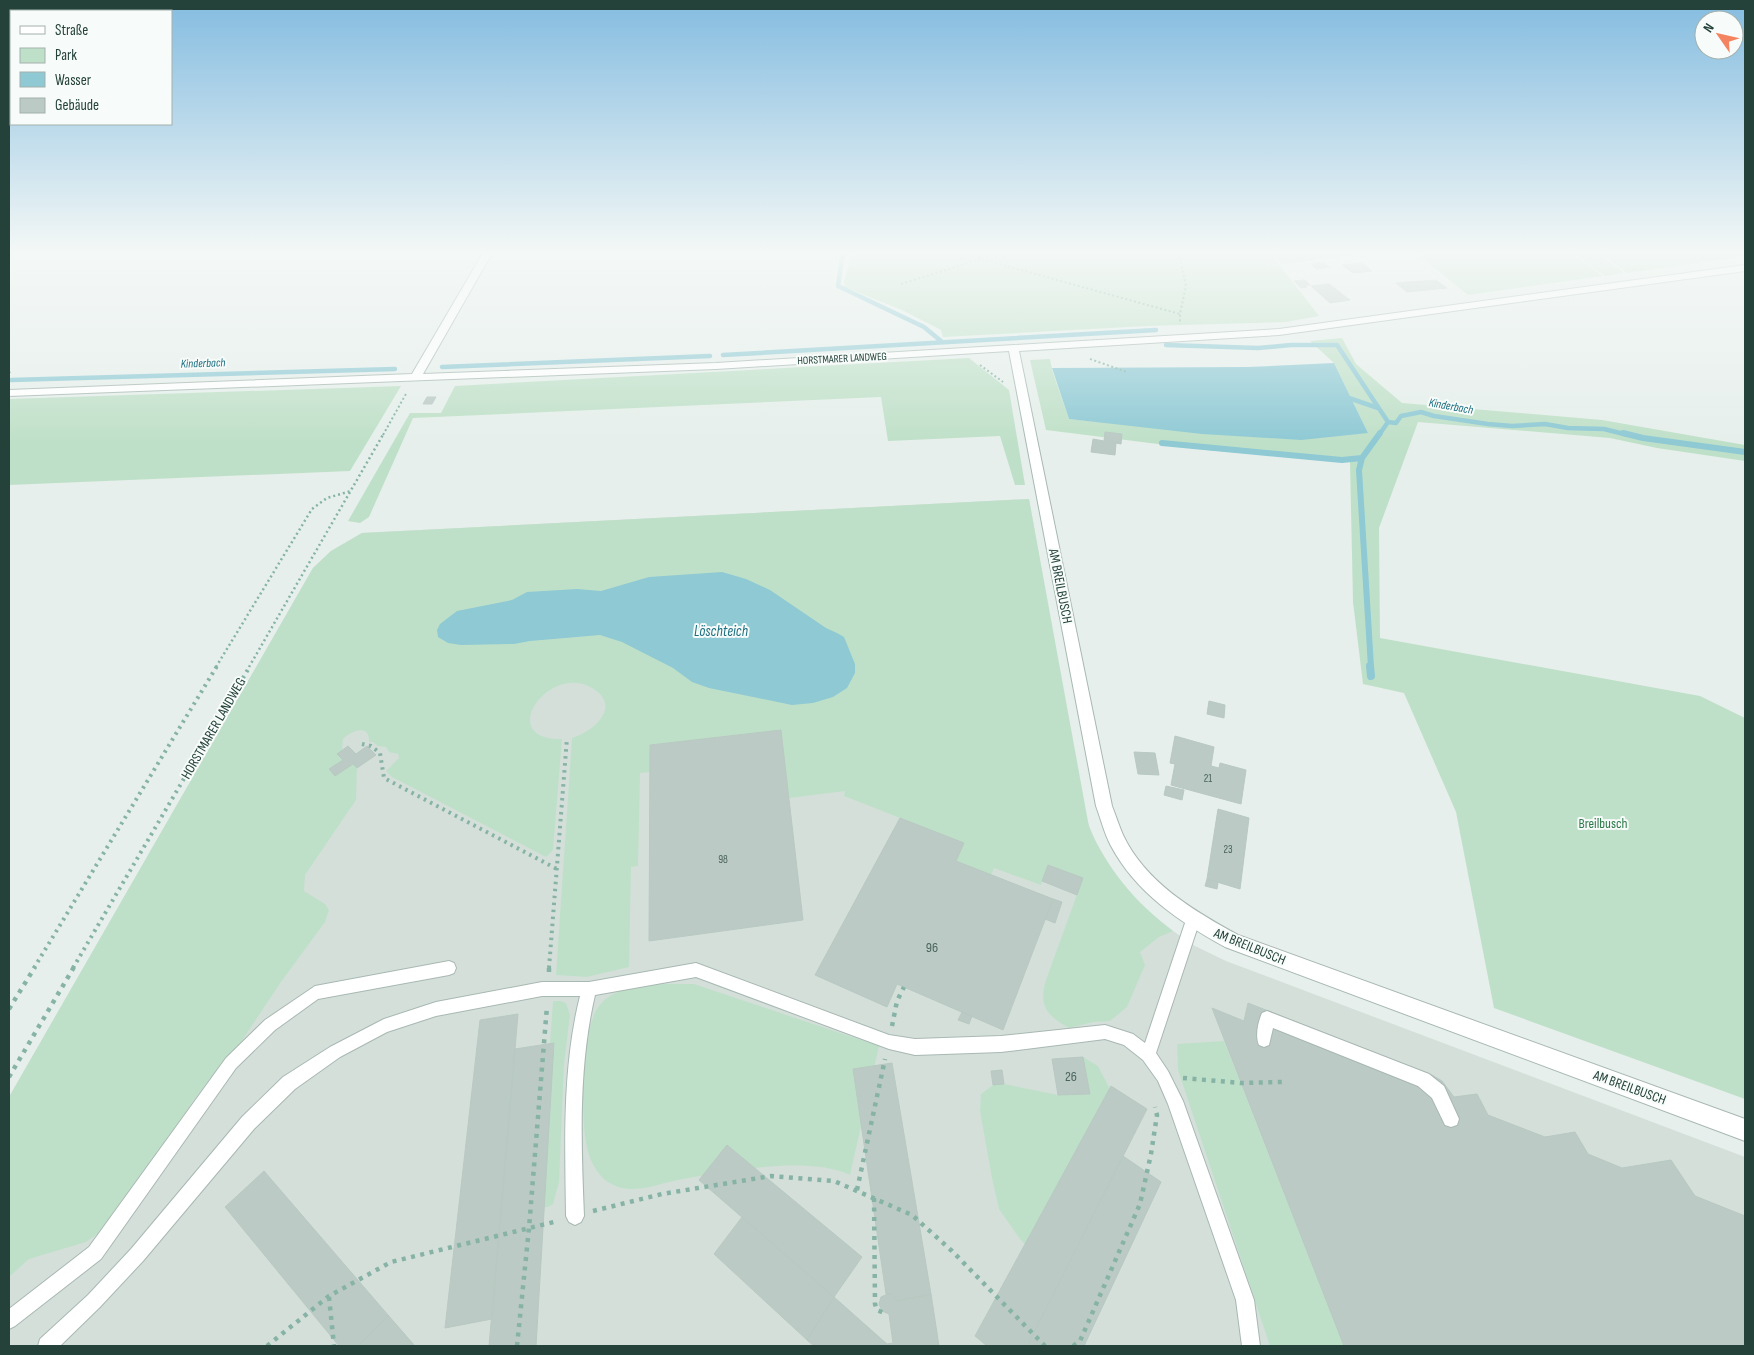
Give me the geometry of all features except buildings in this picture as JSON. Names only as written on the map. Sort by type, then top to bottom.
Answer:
[{"type":"street","points":[[415,378],[451,316]]},
{"type":"street","name":"HORSTMARER LANDWEG","points":[[9,393],[716,366],[1314,328],[1399,316]]},
{"type":"street","name":"AM BREILBUSCH","points":[[1013,348],[1104,806],[1117,842],[1141,876],[1175,908],[1232,942],[1745,1130]]},
{"type":"lane","points":[[1148,1054],[1193,920]]},
{"type":"lane","points":[[9,1320],[95,1253],[231,1063],[270,1025],[314,993],[449,968]]},
{"type":"lane","points":[[47,1346],[138,1255],[248,1123],[289,1083],[335,1052],[384,1026],[436,1009],[548,989],[589,989],[696,970],[889,1042],[915,1047],[1001,1044],[1105,1032],[1128,1039],[1148,1054],[1163,1076],[1175,1101],[1245,1300],[1251,1346]]},
{"type":"lane","points":[[575,1216],[573,1152],[574,1076],[581,1017],[589,989]]},
{"type":"lane","points":[[1264,1040],[1267,1018],[1423,1080],[1438,1092],[1451,1119]]},
{"type":"path","points":[[1180,316],[1180,330]]},
{"type":"path","points":[[961,351],[1011,389],[1023,393]]},
{"type":"path","points":[[9,373],[12,370]]},
{"type":"path","name":"HORSTMARER LANDWEG","points":[[9,1077],[415,378]]},
{"type":"path","points":[[9,1009],[312,509],[327,498],[351,491]]},
{"type":"path","points":[[517,1346],[529,1228],[567,738]]},
{"type":"path","points":[[362,744],[370,745],[379,750],[382,756],[381,773],[384,778],[557,869]]},
{"type":"path","points":[[857,1190],[898,1001],[904,987]]},
{"type":"path","points":[[1163,1076],[1241,1083],[1282,1082]]},
{"type":"path","points":[[1073,1346],[1080,1341],[1140,1204],[1157,1116],[1154,1096]]},
{"type":"path","points":[[267,1346],[329,1296],[390,1262],[662,1194],[771,1176],[834,1182],[857,1190],[912,1215],[952,1251],[1045,1346]]},
{"type":"path","points":[[874,1198],[875,1304],[876,1310],[884,1313]]},
{"type":"path","points":[[329,1296],[334,1346]]},
{"type":"shaded area","points":[[1029,499],[1085,815],[1099,851],[1123,885],[1143,907],[1173,931],[1195,946],[1226,961],[1745,1157],[1745,1346],[9,1346],[9,1097],[313,568],[331,551],[362,533]]},
{"type":"green space","points":[[914,316],[1318,316],[1286,322],[1147,326],[943,337],[941,330]]},
{"type":"green space","name":"Breilbusch","points":[[1342,338],[1356,364],[1402,403],[1602,420],[1745,445],[1745,461],[1657,448],[1610,438],[1418,422],[1379,528],[1380,638],[1700,696],[1745,718],[1745,1099],[1494,1008],[1456,812],[1404,693],[1363,684],[1353,602],[1350,462],[1206,450],[1046,430],[1030,360],[1050,359],[1069,419],[1122,424],[1368,433],[1334,363],[1310,341]]},
{"type":"green space","points":[[969,358],[1009,390],[1025,485],[1015,485],[1000,436],[888,441],[881,397],[413,418],[369,517],[360,523],[348,521],[410,413],[441,413],[455,386]]},
{"type":"green space","points":[[401,386],[350,471],[9,485],[9,399]]},
{"type":"green space","points":[[1029,499],[1089,827],[1105,857],[1124,884],[1147,909],[1173,931],[1159,937],[1140,952],[1145,965],[1127,1007],[1110,1021],[1093,1022],[1069,1028],[1055,1019],[1044,1004],[1043,997],[1046,980],[1083,878],[1048,865],[1041,885],[994,868],[991,875],[956,861],[964,843],[844,796],[845,791],[789,798],[781,730],[650,745],[650,772],[640,773],[638,866],[631,867],[629,967],[587,977],[556,975],[572,738],[590,729],[598,723],[603,715],[605,708],[604,700],[599,693],[588,686],[572,683],[557,686],[544,695],[534,706],[530,718],[532,728],[542,736],[562,739],[553,850],[546,857],[392,777],[386,771],[399,758],[398,754],[389,752],[386,747],[369,742],[366,732],[359,730],[343,739],[342,750],[337,754],[343,760],[329,769],[336,775],[353,764],[357,768],[356,800],[305,875],[304,891],[325,904],[329,910],[325,922],[281,982],[241,1042],[193,1101],[117,1220],[86,1242],[29,1259],[9,1277],[9,1097],[313,568],[331,551],[362,533]]},
{"type":"green space","points":[[662,984],[694,984],[879,1046],[850,1175],[832,1169],[811,1166],[765,1167],[678,1180],[636,1189],[617,1186],[602,1177],[589,1156],[585,1134],[583,1097],[585,1056],[592,1021],[597,1009],[603,1002],[617,992],[635,987]]},
{"type":"green space","points":[[553,1001],[566,1003],[570,1015],[564,1064],[559,1182],[553,1204],[543,1207],[539,1195]]},
{"type":"green space","points":[[1224,1041],[1344,1346],[1270,1346],[1178,1070],[1177,1044]]},
{"type":"green space","points":[[1083,1057],[1098,1066],[1112,1093],[1138,1117],[1135,1134],[1108,1144],[1046,1266],[1020,1239],[999,1209],[980,1111],[981,1094],[993,1085],[1004,1084],[1058,1095],[1090,1094]]},
{"type":"water","points":[[1334,363],[1368,433],[1301,440],[1202,434],[1069,419],[1052,368],[1248,367]]},
{"type":"water","name":"Löschteich","points":[[722,572],[746,579],[770,590],[826,628],[844,637],[855,664],[855,673],[847,688],[833,697],[813,703],[792,705],[709,688],[692,682],[673,668],[622,642],[600,635],[514,644],[461,645],[448,643],[438,637],[437,630],[440,624],[457,611],[512,600],[527,592],[577,589],[601,591],[649,577]]},
{"type":"waterway","points":[[901,316],[924,327],[941,341]]},
{"type":"waterway","name":"Kinderbach","points":[[723,355],[1156,330]]},
{"type":"waterway","name":"Kinderbach","points":[[1166,345],[1258,348],[1291,345],[1337,345],[1388,422]]},
{"type":"waterway","name":"Kinderbach","points":[[442,367],[710,356]]},
{"type":"waterway","name":"Kinderbach","points":[[11,380],[395,369]]},
{"type":"waterway","points":[[1343,396],[1378,408]]},
{"type":"waterway","name":"Kinderbach","points":[[1388,422],[1396,423],[1401,416],[1421,412],[1434,416],[1488,424],[1512,426],[1545,424],[1568,428],[1604,429],[1628,435]]},
{"type":"waterway","points":[[1379,435],[1388,422]]},
{"type":"waterway","points":[[1362,458],[1380,433]]},
{"type":"waterway","name":"Kinderbach","points":[[1623,433],[1643,438],[1745,452]]},
{"type":"waterway","points":[[1162,443],[1342,460],[1362,458]]},
{"type":"waterway","points":[[1362,458],[1359,470],[1371,667]]},
{"type":"waterway","points":[[1370,666],[1371,676]]}]
